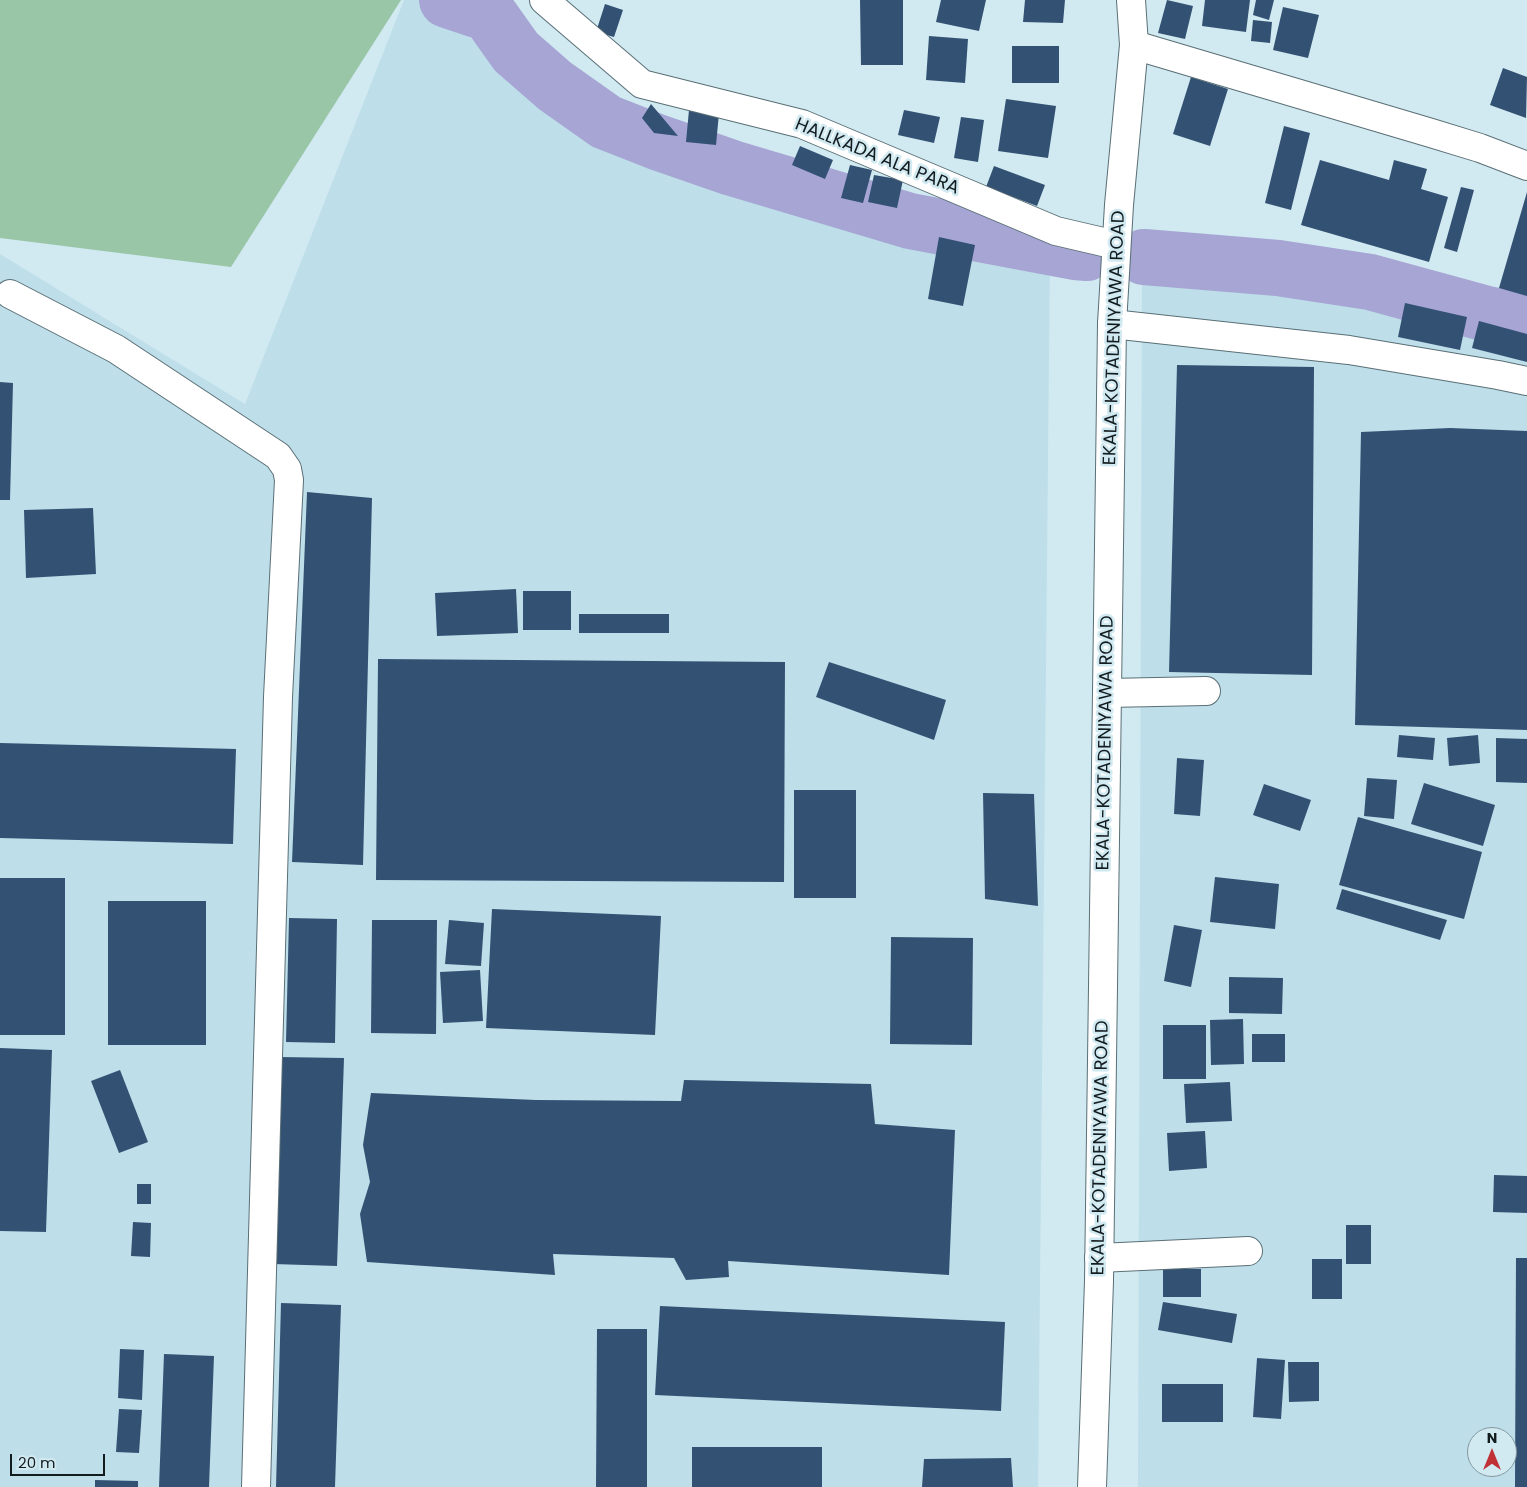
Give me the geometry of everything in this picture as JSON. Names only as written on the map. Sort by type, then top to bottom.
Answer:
[{"type":"main road","name":"HALLKADA ALA PARA","points":[[544,0],[642,84],[802,124],[1056,231],[1116,245]]},
{"type":"main road","name":"EKALA-KOTADENIYAWA ROAD","points":[[1092,1487],[1099,1258],[1112,324],[1116,245],[1134,45],[1131,0]]},
{"type":"main road","points":[[1134,45],[1480,148],[1527,166]]},
{"type":"main road","points":[[10,294],[116,349],[278,456],[286,468],[289,480],[278,698],[256,1487]]},
{"type":"main road","points":[[1112,324],[1349,350],[1527,381]]},
{"type":"main road","points":[[1107,693],[1206,691]]},
{"type":"main road","points":[[1099,1258],[1248,1251]]},
{"type":"shaded area","points":[[404,0],[424,0],[597,141],[903,232],[1050,252],[1038,1487],[0,1487],[0,254],[245,404]]},
{"type":"shaded area","points":[[1142,265],[1380,299],[1527,333],[1527,1487],[1138,1487]]},
{"type":"green space","points":[[0,0],[401,0],[231,267],[0,238]]},
{"type":"building","points":[[860,0],[903,0],[903,65],[861,65]]},
{"type":"building","points":[[941,0],[986,0],[979,31],[936,22]]},
{"type":"building","points":[[1025,0],[1065,0],[1063,23],[1023,22]]},
{"type":"building","points":[[1167,0],[1193,6],[1185,39],[1158,33]]},
{"type":"building","points":[[1205,0],[1250,0],[1246,32],[1202,26]]},
{"type":"building","points":[[1256,0],[1274,0],[1269,20],[1253,15]]},
{"type":"building","points":[[605,4],[623,10],[614,37],[596,32]]},
{"type":"building","points":[[1283,7],[1319,15],[1308,58],[1273,50]]},
{"type":"building","points":[[1253,20],[1272,22],[1270,43],[1251,41]]},
{"type":"building","points":[[929,36],[968,39],[965,83],[926,80]]},
{"type":"building","points":[[1012,46],[1059,46],[1059,83],[1012,83]]},
{"type":"building","points":[[1503,68],[1527,77],[1526,118],[1490,105]]},
{"type":"building","points":[[1191,77],[1228,89],[1210,146],[1173,134]]},
{"type":"building","points":[[1006,99],[1056,106],[1048,158],[998,151]]},
{"type":"building","points":[[651,104],[678,136],[654,133],[642,118]]},
{"type":"building","points":[[689,110],[719,113],[716,145],[686,142]]},
{"type":"building","points":[[904,110],[940,117],[934,143],[898,135]]},
{"type":"building","points":[[961,117],[984,120],[978,162],[954,158]]},
{"type":"building","points":[[1284,126],[1310,133],[1291,210],[1265,203]]},
{"type":"building","points":[[800,146],[833,160],[825,179],[792,165]]},
{"type":"building","points":[[1320,160],[1389,180],[1394,160],[1427,169],[1421,189],[1448,197],[1429,262],[1301,225]]},
{"type":"building","points":[[850,165],[872,170],[863,203],[841,198]]},
{"type":"building","points":[[994,166],[1045,185],[1037,206],[986,187]]},
{"type":"building","points":[[874,175],[903,180],[897,208],[868,202]]},
{"type":"building","points":[[1461,187],[1474,190],[1457,252],[1444,248]]},
{"type":"building","points":[[1527,192],[1527,296],[1499,288]]},
{"type":"building","points":[[939,237],[975,245],[963,306],[928,299]]},
{"type":"building","points":[[1405,303],[1467,317],[1460,350],[1398,337]]},
{"type":"building","points":[[1479,321],[1527,334],[1527,362],[1472,348]]},
{"type":"building","points":[[1177,365],[1314,367],[1312,675],[1169,672]]},
{"type":"building","points":[[0,382],[13,383],[10,500],[0,500]]},
{"type":"building","points":[[1450,428],[1527,431],[1527,730],[1355,725],[1361,432]]},
{"type":"building","points":[[307,492],[372,498],[363,865],[292,862]]},
{"type":"building","points":[[93,508],[96,574],[26,578],[24,510]]},
{"type":"building","points":[[516,589],[518,633],[437,636],[435,593]]},
{"type":"building","points":[[523,591],[571,591],[571,630],[523,630]]},
{"type":"building","points":[[579,614],[669,614],[669,633],[579,633]]},
{"type":"building","points":[[378,659],[785,662],[784,882],[376,880]]},
{"type":"building","points":[[829,662],[946,700],[934,740],[816,697]]},
{"type":"building","points":[[1399,735],[1435,738],[1433,760],[1397,757]]},
{"type":"building","points":[[1478,735],[1480,763],[1449,766],[1447,738]]},
{"type":"building","points":[[1496,738],[1527,739],[1527,783],[1496,782]]},
{"type":"building","points":[[0,743],[236,749],[233,844],[0,838]]},
{"type":"building","points":[[1177,758],[1204,760],[1200,816],[1174,814]]},
{"type":"building","points":[[1367,778],[1397,780],[1394,819],[1364,816]]},
{"type":"building","points":[[1424,783],[1495,805],[1483,846],[1411,824]]},
{"type":"building","points":[[1264,784],[1311,800],[1300,831],[1253,815]]},
{"type":"building","points":[[794,790],[856,790],[856,898],[794,898]]},
{"type":"building","points":[[983,793],[1034,794],[1038,906],[985,899]]},
{"type":"building","points":[[1358,817],[1482,852],[1464,919],[1339,885]]},
{"type":"building","points":[[1215,877],[1279,884],[1275,929],[1210,922]]},
{"type":"building","points":[[0,878],[65,878],[65,1035],[0,1035]]},
{"type":"building","points":[[1342,889],[1447,920],[1440,940],[1336,909]]},
{"type":"building","points":[[108,901],[206,901],[206,1045],[108,1045]]},
{"type":"building","points":[[492,909],[661,916],[655,1035],[486,1028]]},
{"type":"building","points":[[289,918],[337,919],[335,1043],[286,1042]]},
{"type":"building","points":[[372,920],[437,920],[436,1034],[371,1033]]},
{"type":"building","points":[[449,920],[484,923],[481,966],[445,964]]},
{"type":"building","points":[[1174,925],[1202,930],[1191,987],[1164,981]]},
{"type":"building","points":[[891,937],[973,938],[972,1045],[890,1044]]},
{"type":"building","points":[[480,970],[483,1021],[443,1023],[440,972]]},
{"type":"building","points":[[1229,977],[1283,978],[1282,1014],[1229,1013]]},
{"type":"building","points":[[1243,1019],[1244,1064],[1211,1065],[1210,1020]]},
{"type":"building","points":[[1163,1025],[1206,1025],[1206,1079],[1163,1079]]},
{"type":"building","points":[[1252,1034],[1285,1034],[1285,1062],[1252,1062]]},
{"type":"building","points":[[0,1048],[52,1050],[46,1232],[0,1231]]},
{"type":"building","points":[[279,1057],[344,1058],[337,1266],[273,1264]]},
{"type":"building","points":[[120,1070],[148,1142],[119,1153],[91,1081]]},
{"type":"building","points":[[684,1080],[871,1084],[875,1124],[955,1130],[949,1275],[728,1261],[729,1277],[686,1280],[674,1258],[553,1254],[555,1275],[367,1262],[360,1214],[370,1182],[363,1145],[371,1093],[536,1100],[681,1101]]},
{"type":"building","points":[[1230,1082],[1232,1121],[1186,1123],[1184,1084]]},
{"type":"building","points":[[1205,1131],[1207,1168],[1169,1171],[1167,1133]]},
{"type":"building","points":[[1494,1175],[1527,1176],[1527,1213],[1493,1212]]},
{"type":"building","points":[[137,1184],[151,1184],[151,1204],[137,1204]]},
{"type":"building","points":[[133,1222],[151,1223],[150,1257],[131,1256]]},
{"type":"building","points":[[1346,1225],[1371,1225],[1371,1264],[1346,1264]]},
{"type":"building","points":[[1516,1258],[1527,1258],[1527,1487],[1515,1487],[1515,1477],[1517,1477],[1517,1427],[1515,1427]]},
{"type":"building","points":[[1312,1259],[1342,1259],[1342,1299],[1312,1299]]},
{"type":"building","points":[[1163,1269],[1201,1269],[1201,1297],[1163,1297]]},
{"type":"building","points":[[1163,1302],[1237,1314],[1232,1343],[1158,1330]]},
{"type":"building","points":[[281,1303],[341,1305],[335,1487],[276,1487]]},
{"type":"building","points":[[660,1306],[1005,1322],[1001,1411],[655,1395]]},
{"type":"building","points":[[597,1329],[647,1329],[647,1487],[596,1487]]},
{"type":"building","points":[[120,1349],[144,1350],[142,1400],[118,1398]]},
{"type":"building","points":[[164,1354],[214,1356],[209,1487],[159,1487]]},
{"type":"building","points":[[1257,1358],[1285,1360],[1281,1419],[1253,1417]]},
{"type":"building","points":[[1288,1362],[1319,1362],[1319,1401],[1289,1402]]},
{"type":"building","points":[[1162,1384],[1223,1384],[1223,1422],[1162,1422]]},
{"type":"building","points":[[119,1409],[142,1410],[139,1453],[116,1452]]},
{"type":"building","points":[[692,1447],[822,1447],[822,1487],[692,1487]]},
{"type":"building","points":[[1011,1458],[1013,1487],[922,1487],[924,1459]]},
{"type":"building","points":[[95,1480],[138,1481],[138,1487],[95,1487]]},
{"type":"waterway","points":[[447,0],[489,14],[516,52],[555,86],[606,122],[732,168],[910,221],[1087,253]]},
{"type":"waterway","points":[[1144,257],[1278,268],[1370,282],[1487,314],[1527,322]]}]
